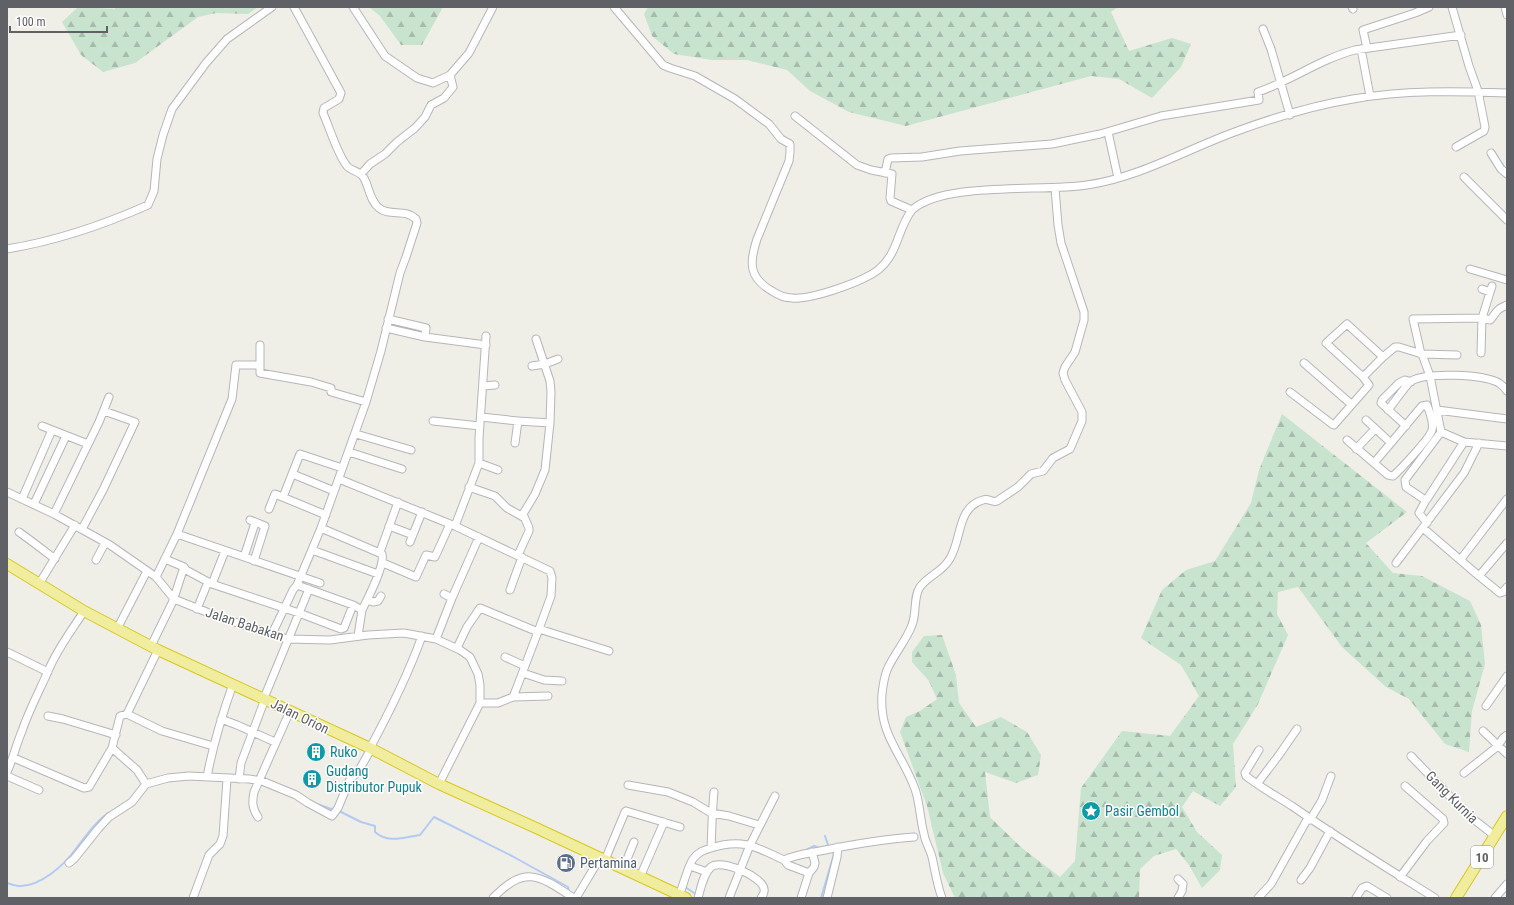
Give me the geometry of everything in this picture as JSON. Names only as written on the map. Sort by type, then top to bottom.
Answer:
[{"type":"highway","name":"Jalan Orion","points":[[7,564],[117,629],[154,648],[264,698],[370,748],[439,784],[682,897]]},
{"type":"highway","name":"10","points":[[1456,898],[1507,816]]},
{"type":"street","points":[[7,249],[45,241],[84,230],[148,205],[154,191],[157,159],[166,124],[172,108],[226,39],[272,7]]},
{"type":"street","points":[[272,634],[297,585],[312,550],[356,434],[381,351],[400,273],[417,223],[416,219],[408,213],[386,211],[379,208],[374,201],[364,177],[348,167],[342,158],[323,113],[324,108],[339,99],[340,92],[294,7]]},
{"type":"street","points":[[353,7],[385,56],[417,78],[433,83],[450,75],[469,53],[493,7]]},
{"type":"street","points":[[614,7],[663,65],[695,76],[735,99],[769,124],[781,139],[790,144],[790,157],[787,166],[756,239],[753,251],[752,266],[753,273],[762,285],[784,297],[793,298],[802,298],[840,288],[868,276],[879,269],[889,258],[912,210],[918,205],[935,198],[949,194],[1004,189],[1055,188],[1088,185],[1118,178],[1160,163],[1241,130],[1290,115],[1352,99],[1370,96],[1440,91],[1507,92]]},
{"type":"street","points":[[1370,96],[1363,30],[1429,7]]},
{"type":"street","points":[[1452,7],[1469,66],[1478,91],[1484,129],[1484,131],[1456,147]]},
{"type":"street","points":[[1505,7],[1507,15]]},
{"type":"street","points":[[1263,29],[1272,49],[1290,115]]},
{"type":"street","points":[[885,172],[888,159],[890,158],[922,157],[966,150],[1052,144],[1108,132],[1161,116],[1259,100],[1258,92],[1281,83],[1334,56],[1364,49],[1461,35]]},
{"type":"street","points":[[361,174],[370,164],[385,154],[397,142],[415,128],[425,117],[431,105],[444,98],[453,87],[450,75]]},
{"type":"street","points":[[795,116],[857,166],[893,175],[890,198],[891,202],[912,210]]},
{"type":"street","points":[[1108,132],[1118,178]]},
{"type":"street","points":[[1491,153],[1501,169],[1507,174]]},
{"type":"street","points":[[1464,177],[1507,220]]},
{"type":"street","points":[[942,898],[931,853],[924,836],[915,790],[886,729],[882,707],[883,682],[888,669],[913,624],[919,590],[927,580],[950,560],[961,523],[970,507],[984,500],[994,502],[998,501],[1018,487],[1031,474],[1043,471],[1053,458],[1071,448],[1080,428],[1082,412],[1065,380],[1063,373],[1075,352],[1082,328],[1084,312],[1061,243],[1055,188]]},
{"type":"street","points":[[1470,269],[1507,280]]},
{"type":"street","points":[[1481,353],[1482,318],[1491,289],[1482,289]]},
{"type":"street","points":[[1426,500],[1406,487],[1405,480],[1441,432],[1430,376],[1421,354],[1413,319],[1482,318],[1491,320],[1499,308],[1507,305]]},
{"type":"street","points":[[388,319],[426,328],[425,337]]},
{"type":"street","points":[[1290,392],[1334,424],[1369,386],[1369,384],[1326,343],[1347,324],[1383,357]]},
{"type":"street","points":[[386,328],[425,337],[486,345]]},
{"type":"street","points":[[383,563],[416,577],[426,555],[435,557],[452,525],[479,463],[486,336]]},
{"type":"street","points":[[510,590],[529,531],[523,516],[523,511],[535,494],[545,470],[550,423],[551,392],[545,364],[536,339]]},
{"type":"street","points":[[260,344],[260,372],[312,382],[331,388],[331,392],[366,402]]},
{"type":"street","points":[[1363,377],[1395,347],[1421,354],[1457,355]]},
{"type":"street","points":[[532,366],[545,364],[558,359]]},
{"type":"street","points":[[1304,363],[1351,404]]},
{"type":"street","points":[[156,577],[177,534],[232,399],[236,365],[260,365]]},
{"type":"street","points":[[1388,410],[1411,382],[1430,376],[1455,376],[1489,379],[1500,383],[1507,391]]},
{"type":"street","points":[[1406,426],[1381,404],[1382,400],[1399,383],[1405,380],[1411,382]]},
{"type":"street","points":[[483,386],[495,385]]},
{"type":"street","points":[[54,514],[104,411],[109,397]]},
{"type":"street","points":[[1347,440],[1356,449],[1390,476],[1393,476],[1402,468],[1432,431],[1432,420],[1427,405],[1422,406],[1374,463]]},
{"type":"street","points":[[1437,410],[1507,419]]},
{"type":"street","points":[[82,529],[103,490],[135,422],[104,411]]},
{"type":"street","points":[[481,417],[550,423]]},
{"type":"street","points":[[1366,420],[1391,443]]},
{"type":"street","points":[[433,421],[480,426]]},
{"type":"street","points":[[515,442],[518,421]]},
{"type":"street","points":[[42,426],[88,444]]},
{"type":"street","points":[[1356,449],[1375,429]]},
{"type":"street","points":[[22,499],[52,430]]},
{"type":"street","points":[[1441,432],[1464,442],[1507,446]]},
{"type":"street","points":[[356,434],[411,450]]},
{"type":"street","points":[[34,504],[66,436]]},
{"type":"street","points":[[1464,442],[1418,513],[1425,525],[1479,576],[1500,593],[1507,587]]},
{"type":"street","points":[[1396,564],[1464,473],[1479,443]]},
{"type":"street","points":[[349,452],[402,469]]},
{"type":"street","points":[[283,497],[300,454],[342,468]]},
{"type":"street","points":[[479,463],[498,470]]},
{"type":"street","points":[[295,475],[334,491]]},
{"type":"street","points":[[339,478],[452,525],[549,570],[552,576],[551,596],[524,670],[512,697]]},
{"type":"street","points":[[469,487],[495,496],[507,508],[523,516]]},
{"type":"street","name":"Jalan Babakan","points":[[7,492],[54,514],[73,527],[82,529],[146,573],[156,577],[172,601],[287,639],[330,640],[358,636],[404,633],[436,639],[457,648],[470,657],[476,670],[480,685],[480,703],[439,784]]},
{"type":"street","points":[[269,509],[275,494],[326,515]]},
{"type":"street","points":[[1461,559],[1507,499]]},
{"type":"street","points":[[380,552],[398,502]]},
{"type":"street","points":[[389,526],[412,539],[422,512]]},
{"type":"street","points":[[244,557],[253,522],[265,526],[254,561]]},
{"type":"street","points":[[39,584],[55,560],[73,527]]},
{"type":"street","points":[[321,528],[380,552],[383,556],[383,563],[362,610],[358,636]]},
{"type":"street","points":[[19,532],[55,560]]},
{"type":"street","points":[[177,534],[320,583]]},
{"type":"street","points":[[436,639],[479,537]]},
{"type":"street","points":[[1479,576],[1507,542]]},
{"type":"street","points":[[96,560],[105,544]]},
{"type":"street","points":[[312,550],[378,574]]},
{"type":"street","points":[[197,609],[225,551]]},
{"type":"street","points":[[165,559],[184,567],[186,570],[210,583],[342,629],[353,605]]},
{"type":"street","points":[[127,714],[154,648],[184,567]]},
{"type":"street","points":[[117,629],[146,573]]},
{"type":"street","points":[[297,585],[353,605],[362,610]]},
{"type":"street","points":[[239,777],[264,698],[287,639],[309,589]]},
{"type":"street","points":[[444,594],[452,598]]},
{"type":"street","points":[[367,600],[375,602],[378,601],[381,596]]},
{"type":"street","points":[[457,648],[467,627],[480,608],[539,631],[609,651]]},
{"type":"street","points":[[7,772],[14,758],[21,732],[57,653],[68,638],[84,610]]},
{"type":"street","points":[[69,863],[74,859],[98,828],[109,818],[132,802],[145,783],[168,778],[207,776],[227,779],[239,777],[259,779],[296,795],[332,816],[336,811],[350,779],[358,772],[393,705],[422,636]]},
{"type":"street","points":[[7,652],[48,672]]},
{"type":"street","points":[[506,657],[524,670],[544,680],[562,681]]},
{"type":"street","points":[[1486,706],[1507,676]]},
{"type":"street","points":[[207,776],[213,746],[233,684]]},
{"type":"street","points":[[480,703],[498,703],[512,697],[548,696]]},
{"type":"street","points":[[258,817],[253,810],[252,802],[259,779],[290,711]]},
{"type":"street","points":[[14,758],[87,788],[112,748],[120,716],[127,714],[162,730],[213,746]]},
{"type":"street","points":[[48,716],[63,718],[116,735]]},
{"type":"street","points":[[221,719],[237,724],[275,742]]},
{"type":"street","points":[[1257,784],[1297,729]]},
{"type":"street","points":[[1483,731],[1507,754]]},
{"type":"street","points":[[1464,773],[1498,746],[1507,735]]},
{"type":"street","points":[[112,748],[137,770],[145,783]]},
{"type":"street","points":[[1259,750],[1245,774],[1257,784],[1309,819],[1435,898]]},
{"type":"street","name":"Gang Kurnia","points":[[1411,756],[1468,815],[1495,836]]},
{"type":"street","points":[[7,776],[39,790]]},
{"type":"street","points":[[1258,898],[1271,884],[1309,819],[1322,800],[1331,776]]},
{"type":"street","points":[[193,898],[209,855],[220,844],[223,836],[227,779]]},
{"type":"street","points":[[628,785],[682,796],[711,813],[729,816],[759,825]]},
{"type":"street","points":[[1400,877],[1427,841],[1444,823],[1443,819],[1405,786]]},
{"type":"street","points":[[711,848],[713,821],[711,813],[714,792]]},
{"type":"street","points":[[729,898],[759,825],[775,796]]},
{"type":"street","points":[[493,898],[510,883],[521,877],[527,876],[533,876],[574,897],[603,859],[624,812],[626,811],[680,827]]},
{"type":"street","points":[[640,877],[664,822]]},
{"type":"street","points":[[1301,880],[1310,868],[1330,831]]},
{"type":"street","points":[[784,860],[792,856],[837,847],[914,837]]},
{"type":"street","points":[[623,869],[634,842]]},
{"type":"street","points":[[682,897],[690,866],[696,856],[704,850],[721,845],[734,843],[750,845],[809,873]]},
{"type":"street","points":[[827,898],[837,857],[837,847]]},
{"type":"street","points":[[801,898],[809,873],[814,867],[815,863],[812,852]]},
{"type":"street","points":[[698,898],[707,872],[713,865],[719,864],[740,870],[756,878],[764,887],[764,892],[761,898]]},
{"type":"street","points":[[690,866],[707,872]]},
{"type":"street","points":[[1178,879],[1183,884],[1182,891],[1178,898]]},
{"type":"street","points":[[1495,898],[1507,884]]},
{"type":"street","points":[[1356,898],[1362,888],[1368,886],[1388,898]]},
{"type":"green space","points":[[78,7],[115,9],[115,7],[258,7],[248,14],[216,13],[198,17],[135,63],[103,72],[81,55],[62,22]]},
{"type":"green space","points":[[369,7],[443,7],[422,45],[401,45],[380,16]]},
{"type":"green space","points":[[648,7],[1118,7],[1111,12],[1129,51],[1172,38],[1191,44],[1181,67],[1152,98],[1119,79],[1091,76],[906,126],[849,112],[810,91],[787,70],[747,60],[712,60],[674,54],[652,36],[644,14]]},
{"type":"green space","points":[[1282,414],[1407,512],[1366,543],[1393,573],[1422,576],[1470,601],[1481,625],[1485,664],[1472,711],[1469,752],[1445,744],[1409,699],[1386,687],[1342,647],[1298,587],[1278,592],[1277,614],[1288,635],[1258,704],[1233,744],[1236,787],[1220,806],[1193,791],[1182,807],[1197,832],[1222,855],[1220,870],[1202,888],[1189,865],[1176,849],[1154,856],[1140,869],[1139,898],[955,898],[943,873],[927,806],[900,732],[906,717],[920,711],[937,699],[929,681],[912,662],[912,652],[924,636],[942,635],[956,675],[959,703],[976,727],[1001,717],[1027,732],[1041,755],[1038,775],[1016,783],[985,772],[990,817],[1022,848],[1060,877],[1075,861],[1081,788],[1122,731],[1170,736],[1199,696],[1181,665],[1141,638],[1162,590],[1186,570],[1215,561],[1251,503],[1259,470]]},
{"type":"waterway","points":[[314,803],[334,810]]},
{"type":"waterway","points":[[339,811],[361,822],[375,826],[375,832],[380,836],[391,839],[420,835],[434,817],[512,856],[568,887],[569,893]]},
{"type":"waterway","points":[[7,883],[18,886],[27,885],[35,883],[51,874],[65,862],[94,825],[108,813]]},
{"type":"waterway","points":[[825,836],[829,848]]},
{"type":"waterway","points":[[736,841],[744,841]]},
{"type":"waterway","points":[[806,850],[814,846],[820,848]]},
{"type":"waterway","points":[[821,898],[834,854]]},
{"type":"waterway","points":[[685,887],[697,895]]},
{"type":"place","name":"Ruko","points":[[316,752]]},
{"type":"place","name":"Gudang Distributor Pupuk","points":[[312,779]]},
{"type":"place","name":"Pasir Gembol","points":[[1091,811]]},
{"type":"place","name":"Pertamina","points":[[566,863]]}]
